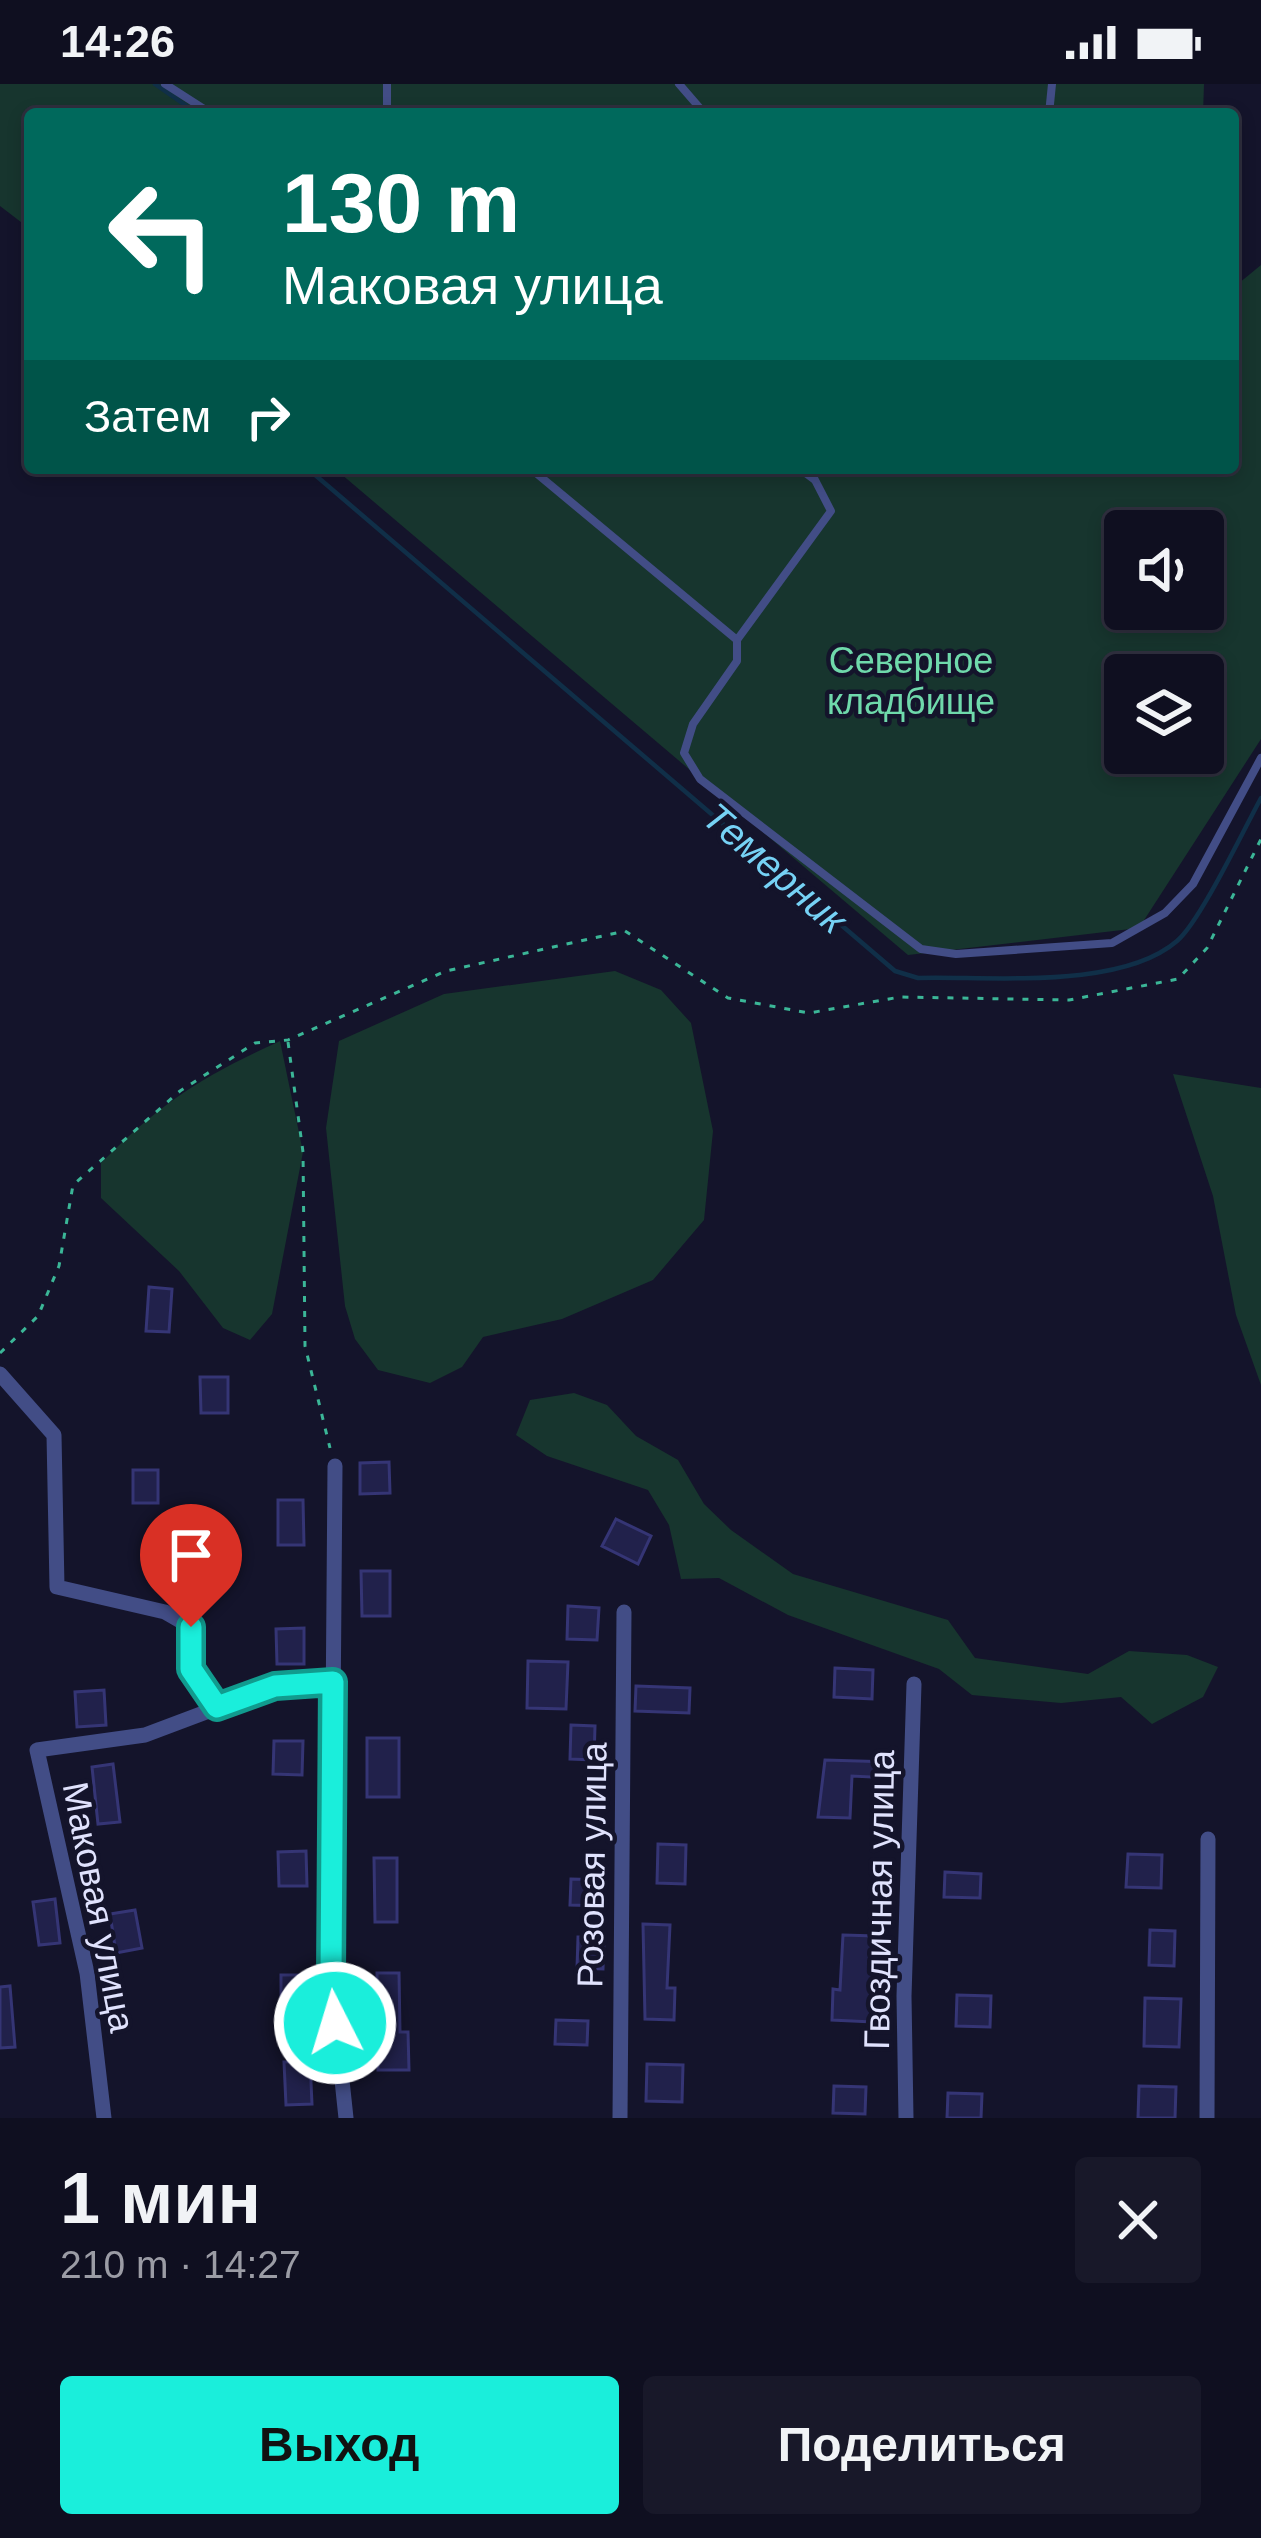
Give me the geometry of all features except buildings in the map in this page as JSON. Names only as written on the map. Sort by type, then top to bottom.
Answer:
[{"type":"street","points":[[0,1374],[54,1435],[57,1587],[165,1612],[191,1627],[191,1669],[217,1707]]},
{"type":"street","points":[[335,1466],[331,1976],[346,2118]]},
{"type":"street","name":"Розовая улица","points":[[620,2118],[624,1612]]},
{"type":"street","name":"Маковая улица","points":[[104,2118],[80,1935],[37,1750],[145,1736],[275,1686],[333,1682]]},
{"type":"street","name":"Гвоздичная улица","points":[[906,2118],[904,1996],[914,1684]]},
{"type":"street","points":[[1207,2118],[1208,1839]]},
{"type":"lane","points":[[165,84],[203,108]]},
{"type":"lane","points":[[679,84],[700,108]]},
{"type":"lane","points":[[537,474],[736,640]]},
{"type":"lane","points":[[806,474],[831,511],[736,640],[737,662],[693,724],[684,753],[700,779],[921,949],[956,954],[1112,943],[1166,913],[1193,884],[1261,758]]},
{"type":"path","points":[[0,1353],[38,1316],[59,1266],[73,1185],[180,1091],[255,1043],[288,1040],[446,970],[625,931],[728,998],[809,1012],[900,998],[1069,1000],[1178,979],[1207,948],[1261,839]]},
{"type":"path","points":[[288,1040],[303,1152],[305,1346],[335,1466]]},
{"type":"green space","points":[[0,84],[1204,84],[1203,108],[24,108],[24,224],[0,206]]},
{"type":"green space","name":"Северное кладбище","points":[[1261,265],[1261,739],[1139,928],[908,955],[341,474],[1239,474],[1239,283]]},
{"type":"green space","points":[[615,971],[661,990],[691,1023],[713,1131],[704,1220],[653,1280],[562,1319],[483,1337],[462,1367],[430,1383],[378,1370],[355,1339],[345,1306],[326,1128],[339,1041],[444,994]]},
{"type":"green space","points":[[280,1041],[303,1152],[272,1314],[250,1340],[223,1328],[179,1271],[101,1198],[101,1163],[184,1093]]},
{"type":"green space","points":[[1173,1074],[1261,1088],[1261,1385],[1236,1315],[1213,1196]]},
{"type":"green space","points":[[574,1393],[607,1405],[636,1436],[678,1460],[704,1504],[731,1530],[793,1574],[948,1620],[975,1658],[1088,1674],[1129,1651],[1187,1655],[1218,1667],[1203,1697],[1152,1724],[1121,1697],[1061,1703],[972,1695],[939,1669],[788,1615],[719,1578],[681,1579],[669,1525],[648,1490],[547,1456],[516,1435],[530,1400]]},
{"type":"waterway","name":"Темерник","points":[[155,84],[189,108]]},
{"type":"waterway","name":"Темерник","points":[[314,474],[895,971],[918,978],[1054,977],[1089,974],[1152,957],[1187,931],[1261,798]]},
{"type":"route","points":[[191,1627],[191,1669],[217,1707],[275,1686],[333,1682],[331,1976],[335,2023]]}]
